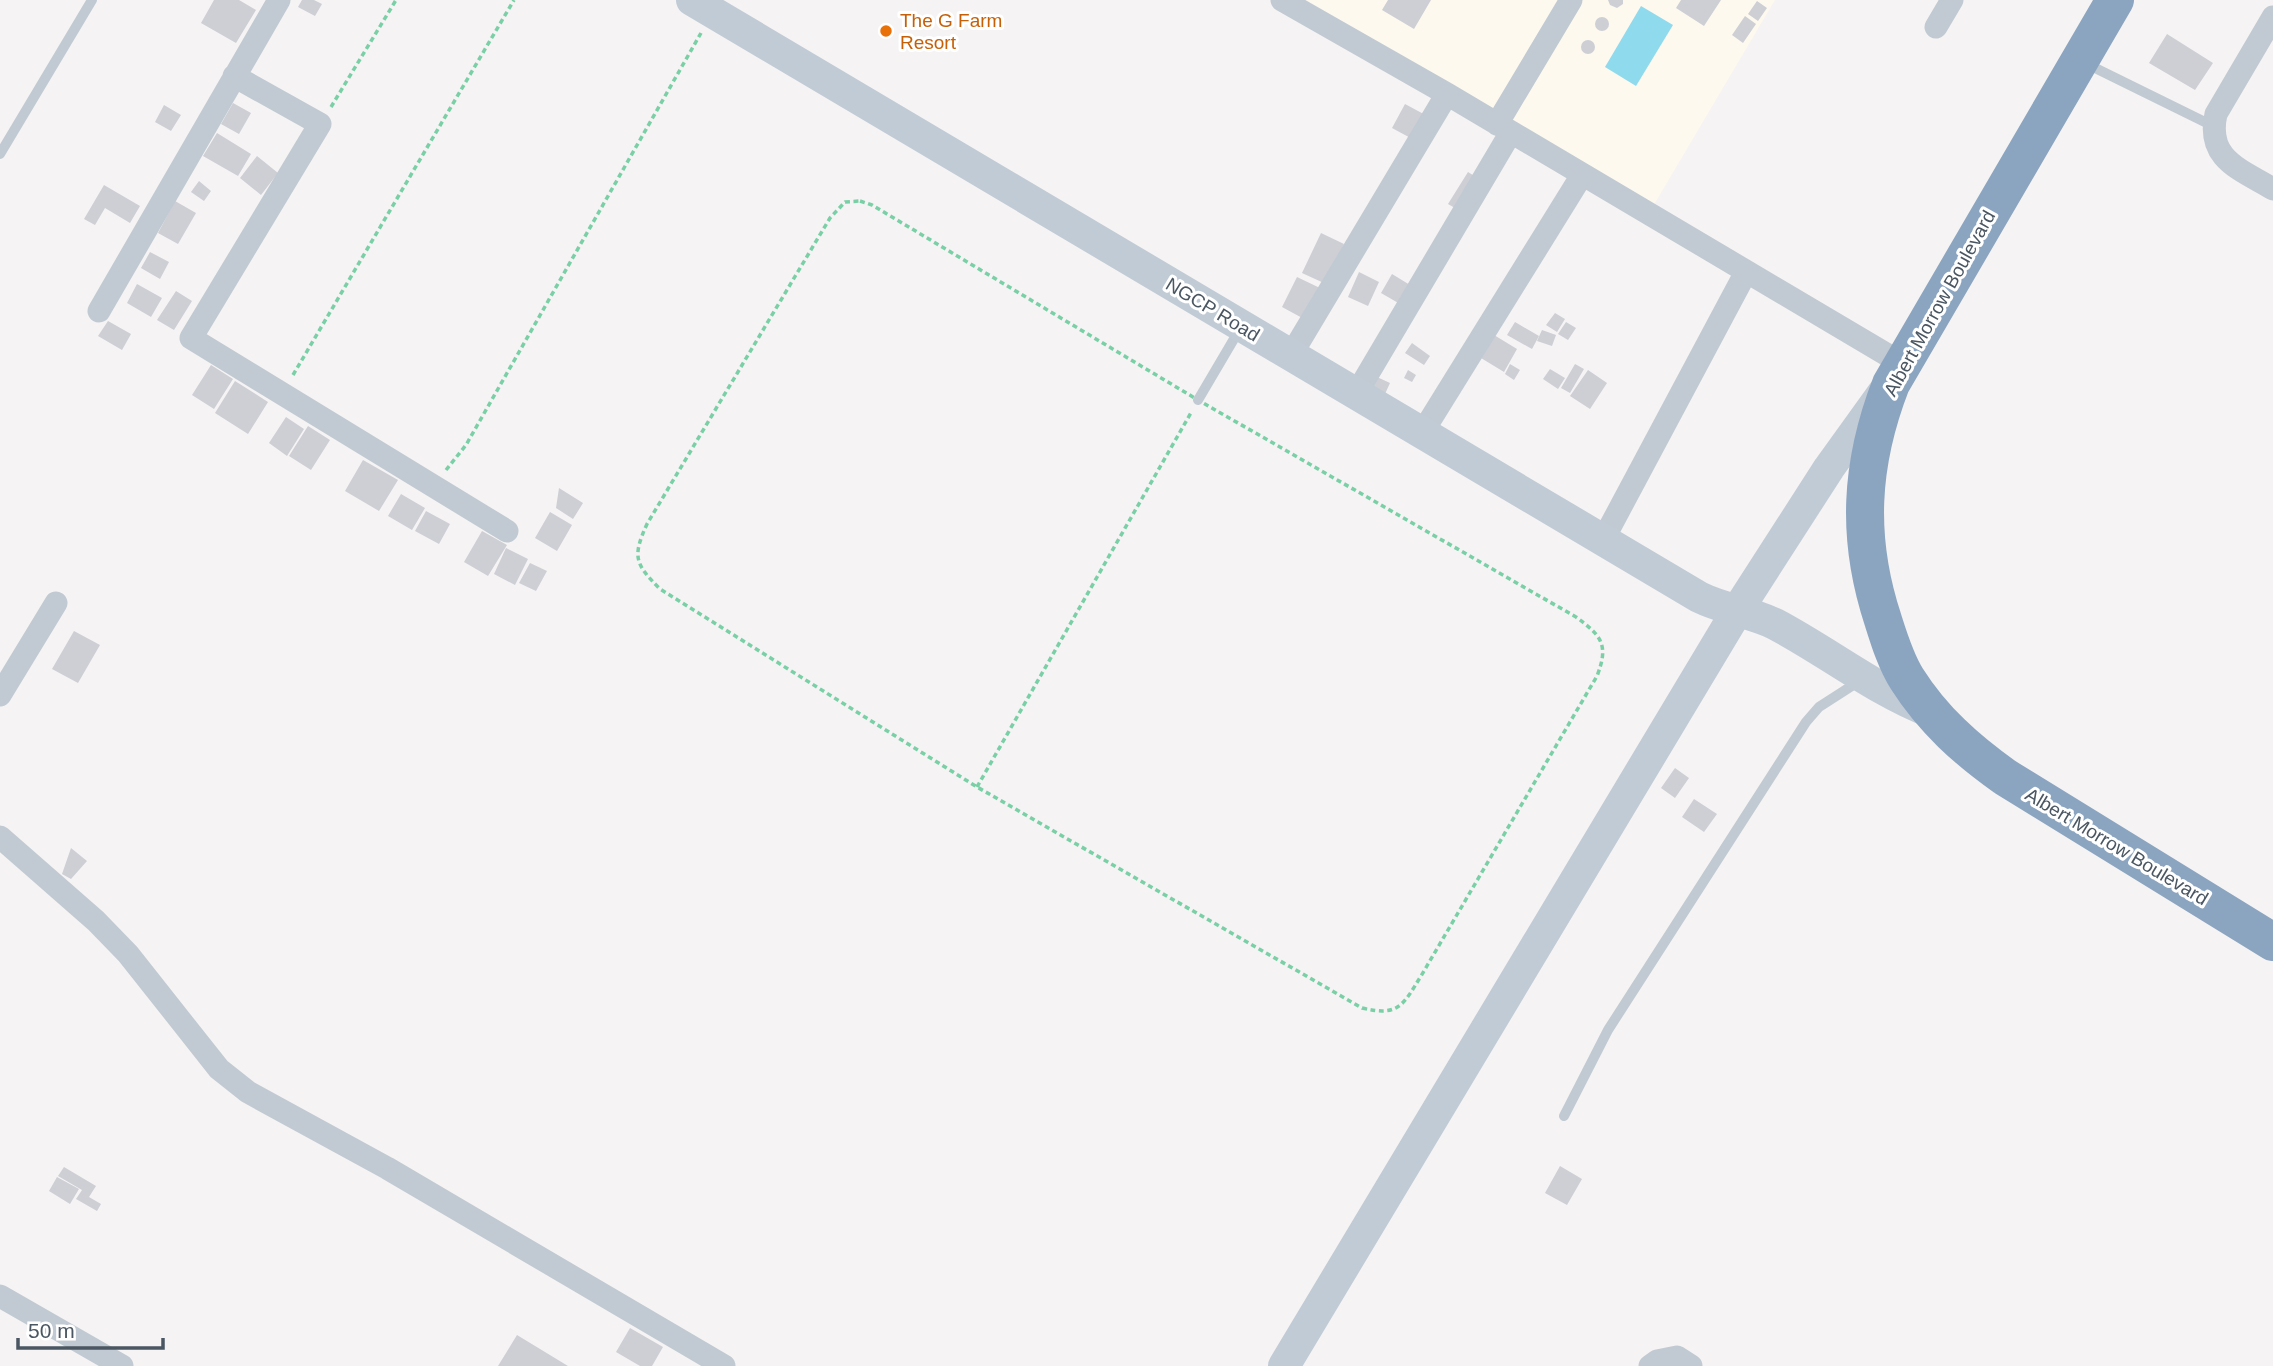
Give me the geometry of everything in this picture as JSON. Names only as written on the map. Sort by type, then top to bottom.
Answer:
[{"type":"highway","name":"Albert Morrow Boulevard","points":[[2115,0],[1896,373],[1872,441],[1866,480],[1865,546],[1872,588],[1889,639],[1906,678],[1931,712],[1966,749],[2005,778],[2273,942]]},
{"type":"main road","name":"NGCP Road","points":[[702,6],[1699,597],[1752,614],[1777,626],[1864,679],[1931,712]]},
{"type":"main road","points":[[1284,1366],[1737,611],[1829,468],[1896,373]]},
{"type":"street","points":[[99,311],[279,0]]},
{"type":"street","points":[[1282,0],[1447,94],[1746,272],[1896,373]]},
{"type":"street","points":[[1356,394],[1504,128],[1571,0]]},
{"type":"street","points":[[1936,27],[1952,0]]},
{"type":"street","points":[[2273,17],[2216,114],[2213,127],[2213,136],[2222,157],[2273,189]]},
{"type":"street","points":[[234,76],[320,124],[191,338],[507,531]]},
{"type":"street","points":[[1291,355],[1447,94]]},
{"type":"street","points":[[1422,433],[1582,175]]},
{"type":"street","points":[[1603,540],[1746,272]]},
{"type":"street","points":[[0,695],[56,603]]},
{"type":"street","points":[[0,837],[96,921],[120,946],[219,1069],[248,1093],[387,1168],[724,1366]]},
{"type":"street","points":[[0,1296],[122,1366]]},
{"type":"street","points":[[1650,1366],[1677,1357],[1691,1366]]},
{"type":"lane","points":[[0,154],[92,0]]},
{"type":"lane","points":[[2079,60],[2213,127]]},
{"type":"lane","points":[[1198,400],[1241,326]]},
{"type":"lane","points":[[1564,1116],[1608,1030],[1798,733],[1819,707],[1864,679]]},
{"type":"path","points":[[320,124],[396,0]]},
{"type":"path","points":[[282,394],[514,0]]},
{"type":"path","points":[[425,482],[441,474],[466,445],[702,6]]},
{"type":"path","points":[[860,201],[872,205],[1198,400],[1576,617],[1594,629],[1603,644],[1604,658],[1597,676],[1421,976],[1406,999],[1392,1011],[1377,1012],[1362,1008],[977,787],[660,589],[645,574],[638,561],[637,545],[647,524],[830,218],[845,202],[860,201]]},
{"type":"path","points":[[977,787],[1198,400]]},
{"type":"shaded area","points":[[1306,0],[1775,0],[1652,208]]},
{"type":"water","points":[[1641,6],[1673,25],[1636,86],[1605,67]]},
{"type":"building","points":[[214,0],[239,0],[256,10],[236,43],[201,23]]},
{"type":"building","points":[[302,0],[314,0],[322,4],[315,16],[298,7]]},
{"type":"building","points":[[1388,0],[1431,0],[1414,29],[1382,10]]},
{"type":"building","points":[[1608,0],[1623,0],[1623,4],[1617,8],[1610,5]]},
{"type":"building","points":[[1681,0],[1721,0],[1704,26],[1676,8]]},
{"type":"building","points":[[1757,1],[1767,8],[1758,21],[1748,14]]},
{"type":"building","points":[[1745,16],[1756,24],[1743,43],[1732,35]]},
{"type":"building","points":[[1602,17],[1607,19],[1607,29],[1602,31],[1597,29],[1595,24],[1597,19]]},
{"type":"building","points":[[2167,34],[2213,63],[2195,90],[2149,63]]},
{"type":"building","points":[[1588,40],[1593,42],[1593,52],[1588,54],[1583,52],[1581,47],[1583,42]]},
{"type":"building","points":[[233,103],[251,113],[239,134],[221,124]]},
{"type":"building","points":[[1405,104],[1431,118],[1418,142],[1392,128]]},
{"type":"building","points":[[164,105],[181,115],[171,131],[155,122]]},
{"type":"building","points":[[217,133],[251,154],[238,176],[203,156]]},
{"type":"building","points":[[257,156],[278,173],[261,195],[240,178]]},
{"type":"building","points":[[1468,172],[1481,180],[1462,212],[1448,204]]},
{"type":"building","points":[[199,181],[211,191],[204,201],[191,192]]},
{"type":"building","points":[[104,185],[140,206],[130,223],[105,208],[95,225],[84,219]]},
{"type":"building","points":[[175,201],[196,213],[178,244],[158,233]]},
{"type":"building","points":[[1321,233],[1344,244],[1326,284],[1302,273]]},
{"type":"building","points":[[150,252],[169,262],[160,279],[141,268]]},
{"type":"building","points":[[1359,272],[1379,282],[1368,306],[1348,297]]},
{"type":"building","points":[[1392,274],[1410,285],[1400,304],[1381,293]]},
{"type":"building","points":[[1297,277],[1322,289],[1306,320],[1282,307]]},
{"type":"building","points":[[137,284],[162,298],[151,317],[127,303]]},
{"type":"building","points":[[176,291],[192,301],[174,330],[157,320]]},
{"type":"building","points":[[1555,313],[1565,319],[1557,332],[1546,325]]},
{"type":"building","points":[[108,321],[131,334],[122,350],[98,336]]},
{"type":"building","points":[[1515,322],[1539,336],[1532,349],[1507,335]]},
{"type":"building","points":[[1566,322],[1576,328],[1568,340],[1558,334]]},
{"type":"building","points":[[1542,330],[1556,335],[1552,346],[1537,341]]},
{"type":"building","points":[[1494,335],[1517,349],[1504,372],[1481,358]]},
{"type":"building","points":[[1412,343],[1430,356],[1424,365],[1405,353]]},
{"type":"building","points":[[1510,364],[1520,370],[1514,380],[1505,374]]},
{"type":"building","points":[[1575,364],[1584,369],[1570,393],[1561,388]]},
{"type":"building","points":[[211,365],[233,379],[214,409],[192,395]]},
{"type":"building","points":[[1550,369],[1565,378],[1558,389],[1543,379]]},
{"type":"building","points":[[1408,370],[1416,375],[1412,382],[1404,378]]},
{"type":"building","points":[[1588,370],[1607,383],[1590,409],[1570,396]]},
{"type":"building","points":[[1377,377],[1390,383],[1385,394],[1372,388]]},
{"type":"building","points":[[235,381],[268,402],[248,434],[215,413]]},
{"type":"building","points":[[286,417],[304,429],[287,456],[269,443]]},
{"type":"building","points":[[308,426],[330,440],[311,470],[289,456]]},
{"type":"building","points":[[363,460],[398,480],[379,511],[345,491]]},
{"type":"building","points":[[559,488],[583,503],[573,519],[556,508]]},
{"type":"building","points":[[401,494],[425,508],[412,530],[388,516]]},
{"type":"building","points":[[426,511],[450,524],[439,544],[415,531]]},
{"type":"building","points":[[550,512],[572,525],[557,551],[535,538]]},
{"type":"building","points":[[482,531],[507,545],[488,576],[464,562]]},
{"type":"building","points":[[506,548],[528,559],[515,585],[494,574]]},
{"type":"building","points":[[530,563],[547,571],[536,591],[519,583]]},
{"type":"building","points":[[74,631],[100,645],[78,683],[52,669]]},
{"type":"building","points":[[1675,768],[1689,778],[1675,798],[1661,788]]},
{"type":"building","points":[[1694,799],[1717,814],[1704,832],[1682,817]]},
{"type":"building","points":[[71,848],[87,861],[71,879],[62,874]]},
{"type":"building","points":[[1560,1166],[1582,1179],[1567,1205],[1545,1193]]},
{"type":"building","points":[[64,1167],[96,1186],[89,1197],[101,1204],[97,1211],[76,1199],[82,1190],[58,1176]]},
{"type":"building","points":[[57,1177],[79,1189],[70,1204],[49,1191]]},
{"type":"building","points":[[630,1328],[663,1347],[652,1366],[640,1366],[616,1352]]},
{"type":"building","points":[[517,1335],[568,1366],[498,1366]]},
{"type":"place","name":"The G Farm Resort","points":[[886,31]]}]
